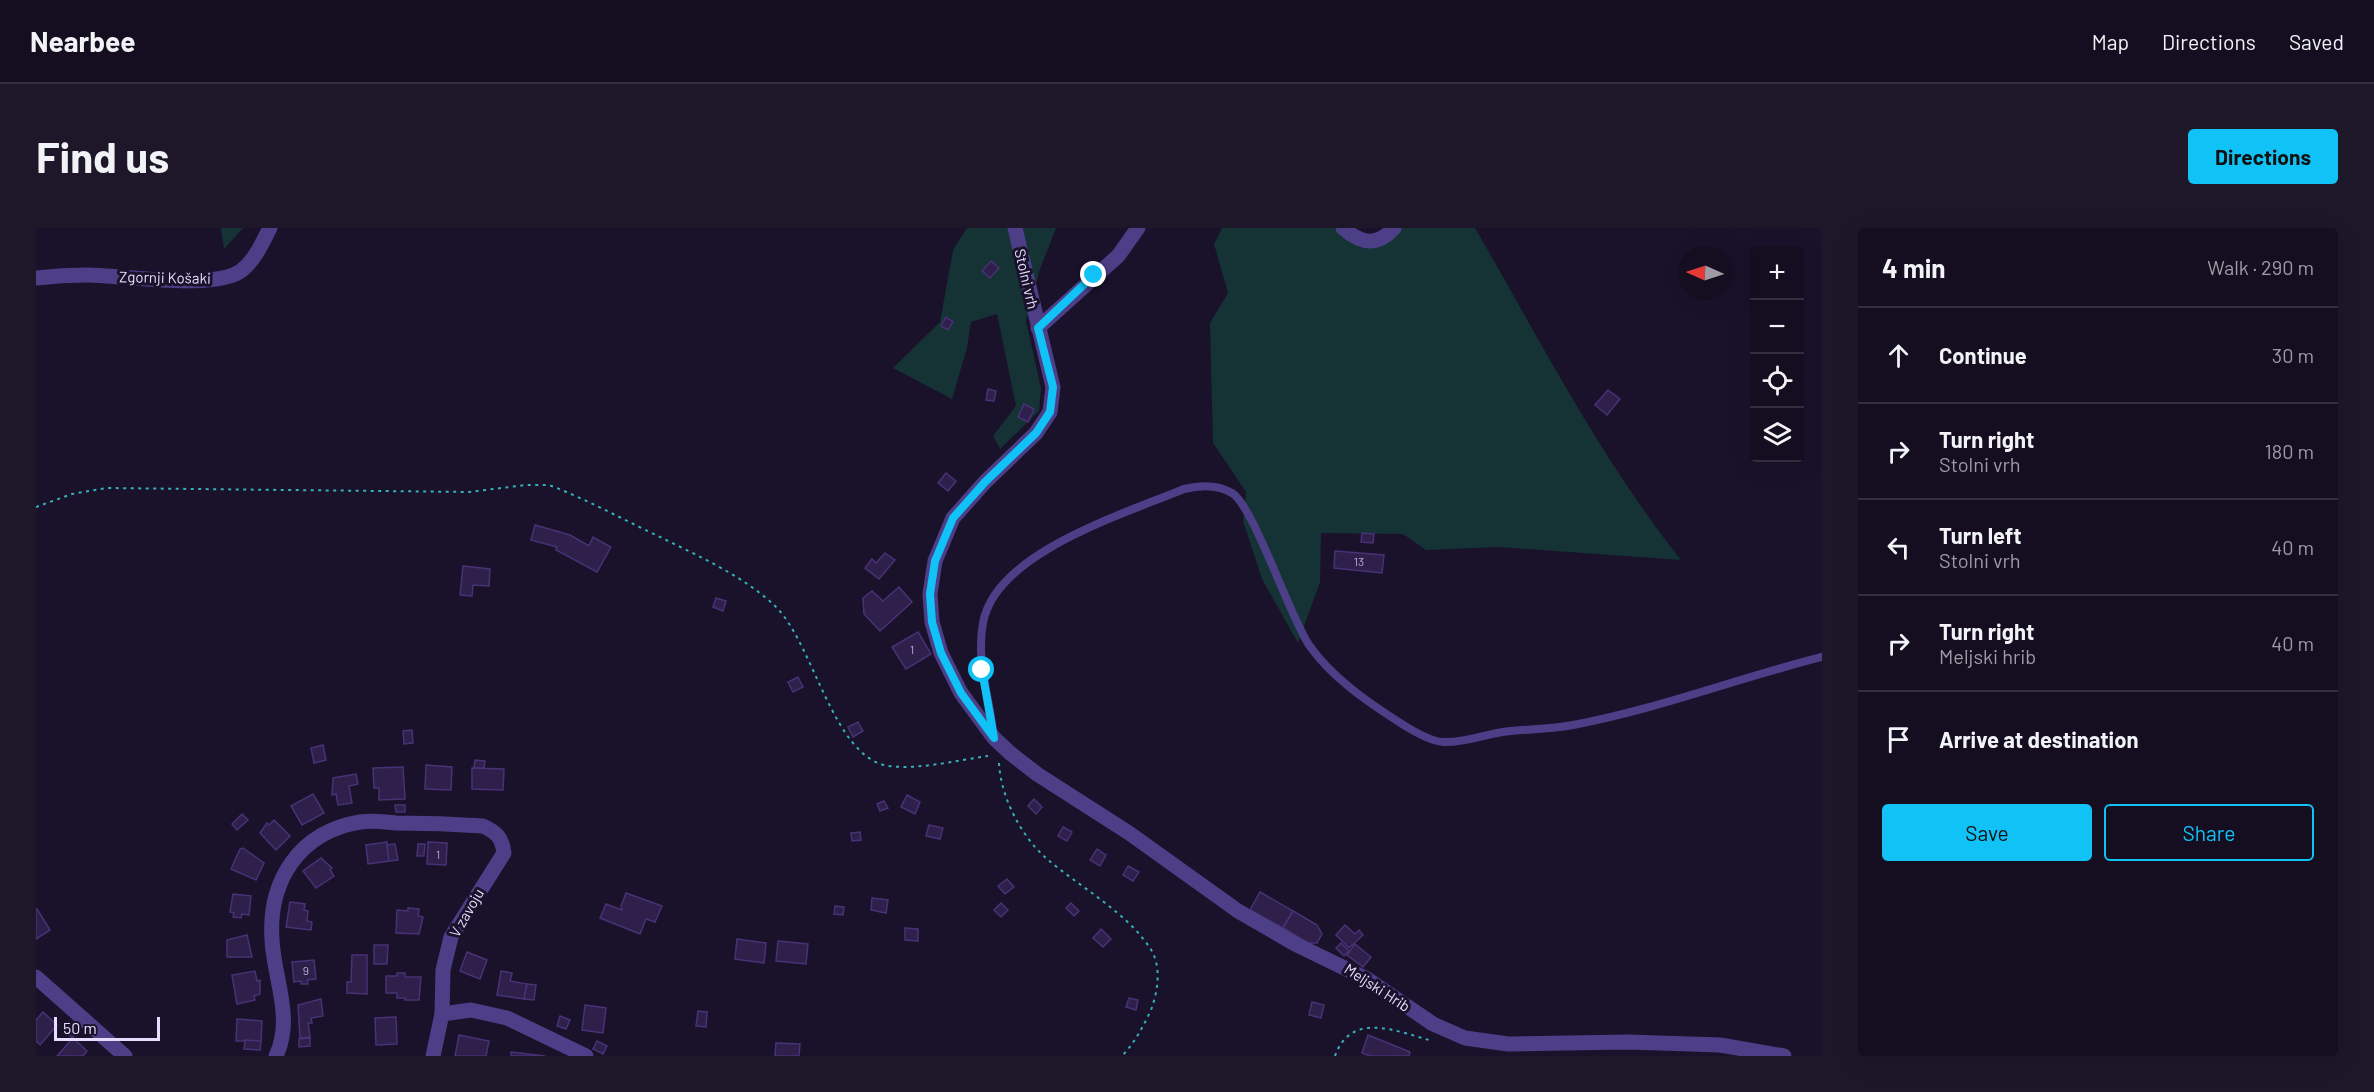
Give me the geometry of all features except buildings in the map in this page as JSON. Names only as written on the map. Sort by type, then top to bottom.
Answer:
[{"type":"street","name":"Zgornji Košaki","points":[[36,278],[86,275],[198,281],[219,279],[242,270],[258,251],[270,228]]},
{"type":"street","name":"Stolni vrh","points":[[994,738],[961,693],[941,653],[932,622],[930,594],[935,561],[953,518],[985,482],[1036,433],[1050,412],[1053,387],[1015,228]]},
{"type":"street","points":[[1038,328],[1118,256],[1138,228]]},
{"type":"street","points":[[1343,228],[1355,239],[1370,243],[1387,236],[1394,228]]},
{"type":"street","name":"Meljski Hrib","points":[[994,738],[1037,774],[1129,833],[1238,910],[1295,944],[1345,966],[1433,1024],[1465,1038],[1508,1044],[1628,1042],[1720,1045],[1784,1056]]},
{"type":"street","name":"V zavoju","points":[[276,1056],[283,1041],[283,1004],[272,940],[273,903],[285,870],[303,847],[326,833],[360,822],[483,826],[496,832],[504,853],[451,937],[443,970],[442,1014],[433,1056]]},
{"type":"street","points":[[36,978],[125,1056]]},
{"type":"street","points":[[442,1014],[471,1010],[507,1018],[586,1056]]},
{"type":"lane","points":[[994,738],[981,643],[982,623],[989,603],[1002,582],[1014,571],[1059,543],[1184,489],[1197,486],[1214,486],[1239,498],[1265,550],[1297,624],[1326,668],[1403,725],[1441,742],[1467,741],[1507,731],[1572,726],[1663,705],[1751,676],[1822,657]]},
{"type":"path","points":[[36,507],[72,494],[106,488],[469,492],[525,485],[549,485],[661,538],[754,587],[776,606],[796,631],[837,719],[853,744],[870,758],[887,766],[907,766],[988,756]]},
{"type":"path","points":[[999,754],[1004,790],[1021,829],[1046,858],[1094,894],[1151,949],[1158,979],[1155,1000],[1134,1043],[1122,1056]]},
{"type":"path","points":[[1335,1056],[1348,1037],[1362,1028],[1374,1026],[1434,1041]]},
{"type":"green space","points":[[221,228],[243,228],[224,249]]},
{"type":"green space","points":[[967,228],[1056,228],[1040,269],[1026,321],[1041,388],[1039,411],[1000,449],[993,436],[1016,406],[997,314],[971,322],[967,348],[952,399],[893,368],[940,322],[953,250]]},
{"type":"green space","points":[[1222,228],[1335,228],[1352,242],[1368,247],[1384,243],[1402,228],[1475,228],[1597,440],[1681,560],[1498,547],[1426,550],[1403,534],[1321,533],[1320,582],[1298,643],[1262,579],[1243,521],[1246,492],[1213,443],[1210,323],[1228,293],[1214,244]]},
{"type":"route","points":[[982,670],[990,704],[994,738],[961,693],[941,653],[932,622],[930,594],[935,561],[953,518],[985,482],[1036,433],[1050,412],[1053,387],[1038,328],[1094,275]]}]
